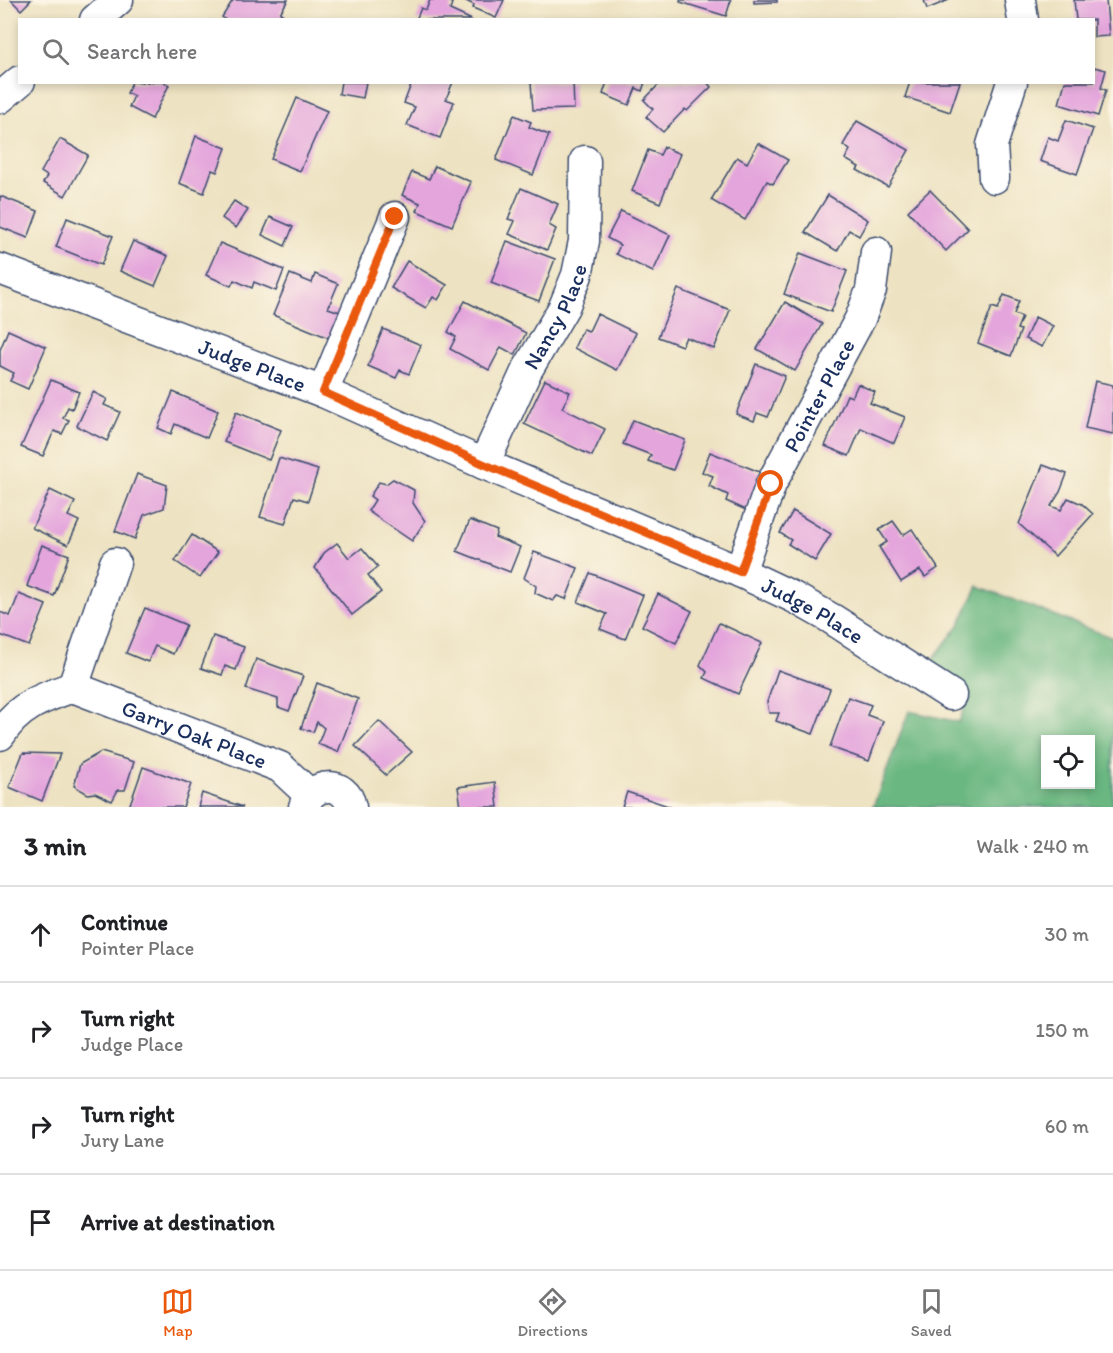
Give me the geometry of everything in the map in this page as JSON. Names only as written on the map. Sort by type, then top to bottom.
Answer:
[{"type":"street","points":[[96,18],[118,0]]},
{"type":"street","points":[[1020,0],[1023,18]]},
{"type":"street","points":[[0,98],[18,83]]},
{"type":"street","points":[[994,178],[992,145],[1011,84]]},
{"type":"street","name":"Nancy Place","points":[[484,464],[522,381],[564,307],[577,275],[584,241],[585,161]]},
{"type":"street","points":[[323,392],[395,217]]},
{"type":"street","name":"Pointer Place","points":[[740,572],[771,484],[860,319],[871,290],[876,252]]},
{"type":"street","name":"Judge Place","points":[[0,268],[323,392],[484,464],[740,572],[793,597],[832,619],[951,695]]},
{"type":"street","points":[[0,735],[9,721],[23,709],[73,687],[115,563]]},
{"type":"street","name":"Garry Oak Place","points":[[73,687],[280,767],[306,801],[320,788],[332,787],[343,792],[350,801],[351,807]]},
{"type":"green space","points":[[978,586],[1113,638],[1113,807],[873,807],[909,711],[959,722],[970,693],[924,671],[959,625]]},
{"type":"building","points":[[11,0],[31,0],[21,10]]},
{"type":"building","points":[[233,0],[288,0],[280,13],[285,16],[284,18],[222,17]]},
{"type":"building","points":[[430,0],[445,0],[452,3],[450,10],[468,18],[417,18],[421,8],[426,10]]},
{"type":"building","points":[[464,0],[504,0],[496,18],[473,8],[474,5]]},
{"type":"building","points":[[680,0],[731,0],[726,16],[680,2]]},
{"type":"building","points":[[754,0],[777,0],[777,2],[754,3]]},
{"type":"building","points":[[924,0],[949,0],[927,9]]},
{"type":"building","points":[[1074,0],[1106,0],[1109,36],[1095,37],[1095,18],[1076,18]]},
{"type":"building","points":[[1095,67],[1106,70],[1101,88],[1106,90],[1098,116],[1059,104],[1064,84],[1095,84]]},
{"type":"building","points":[[131,84],[169,85],[152,119],[129,107],[134,96],[127,93]]},
{"type":"building","points":[[341,84],[366,84],[363,98],[339,94]]},
{"type":"building","points":[[411,84],[452,84],[446,99],[454,102],[440,138],[407,125],[415,107],[404,103]]},
{"type":"building","points":[[531,84],[573,84],[574,109],[533,110]]},
{"type":"building","points":[[606,84],[644,84],[642,91],[636,88],[629,105],[603,94]]},
{"type":"building","points":[[659,84],[709,84],[711,87],[663,132],[646,117],[653,109],[644,100]]},
{"type":"building","points":[[909,84],[959,84],[950,112],[905,97]]},
{"type":"building","points":[[297,98],[327,111],[300,171],[271,159]]},
{"type":"building","points":[[514,115],[531,122],[529,127],[549,135],[533,175],[496,160]]},
{"type":"building","points":[[1066,120],[1093,129],[1077,174],[1040,161],[1048,137],[1058,141]]},
{"type":"building","points":[[857,121],[909,150],[888,187],[857,170],[859,167],[845,159],[850,150],[843,145]]},
{"type":"building","points":[[196,136],[226,148],[217,172],[212,170],[204,193],[179,183]]},
{"type":"building","points":[[60,139],[88,155],[65,196],[43,183],[47,176],[41,172]]},
{"type":"building","points":[[758,143],[788,160],[773,184],[767,181],[745,220],[711,200],[737,157],[747,163]]},
{"type":"building","points":[[664,147],[680,154],[660,203],[632,191],[648,150],[660,155]]},
{"type":"building","points":[[435,166],[471,182],[452,226],[417,211],[420,203],[402,195],[412,172],[429,179]]},
{"type":"building","points":[[521,188],[558,204],[549,225],[556,229],[547,250],[509,234],[515,221],[508,219]]},
{"type":"building","points":[[930,190],[968,229],[946,251],[908,211]]},
{"type":"building","points":[[828,195],[868,220],[859,236],[849,230],[837,251],[805,232]]},
{"type":"building","points":[[0,196],[38,211],[28,238],[0,227]]},
{"type":"building","points":[[234,201],[248,210],[236,228],[222,218]]},
{"type":"building","points":[[621,211],[670,235],[653,272],[616,254],[620,245],[607,238]]},
{"type":"building","points":[[270,217],[293,227],[285,246],[262,235]]},
{"type":"building","points":[[67,218],[113,236],[101,265],[56,247]]},
{"type":"building","points":[[133,241],[168,256],[155,286],[120,271]]},
{"type":"building","points":[[507,241],[555,259],[539,301],[491,283]]},
{"type":"building","points":[[220,243],[284,270],[276,291],[254,282],[252,288],[234,280],[231,286],[206,275]]},
{"type":"building","points":[[800,253],[847,271],[831,312],[784,294]]},
{"type":"building","points":[[407,261],[447,285],[438,300],[433,297],[426,308],[391,288]]},
{"type":"building","points":[[290,274],[312,283],[315,274],[338,284],[328,308],[340,312],[329,338],[273,315]]},
{"type":"building","points":[[678,289],[730,310],[714,349],[686,337],[682,346],[658,337]]},
{"type":"building","points":[[1004,295],[1019,301],[1014,314],[1022,317],[1017,329],[1021,330],[1011,356],[978,343],[992,307],[998,309]]},
{"type":"building","points":[[465,301],[526,333],[515,355],[501,347],[489,370],[450,349],[456,337],[448,332]]},
{"type":"building","points":[[785,302],[822,324],[795,371],[757,349]]},
{"type":"building","points":[[597,314],[636,333],[617,370],[574,348],[583,329],[589,331]]},
{"type":"building","points":[[1035,317],[1053,326],[1042,347],[1025,339]]},
{"type":"building","points":[[383,329],[421,345],[409,374],[400,370],[396,378],[368,366]]},
{"type":"building","points":[[8,330],[46,347],[28,389],[10,381],[14,373],[0,366],[0,350]]},
{"type":"building","points":[[756,364],[785,376],[768,417],[757,413],[754,421],[736,414]]},
{"type":"building","points":[[51,380],[79,392],[72,409],[68,407],[63,418],[69,420],[62,434],[54,431],[43,456],[21,447]]},
{"type":"building","points":[[545,380],[570,392],[562,408],[605,429],[592,456],[524,424]]},
{"type":"building","points":[[1095,381],[1113,385],[1113,434],[1085,428]]},
{"type":"building","points":[[858,384],[875,392],[870,403],[905,417],[894,443],[861,428],[849,456],[825,446],[847,395],[852,397]]},
{"type":"building","points":[[93,392],[107,399],[104,405],[120,412],[107,441],[77,426]]},
{"type":"building","points":[[173,392],[218,411],[207,438],[175,424],[171,434],[158,428]]},
{"type":"building","points":[[236,412],[281,430],[269,460],[224,442]]},
{"type":"building","points":[[633,420],[685,440],[673,470],[648,461],[651,455],[623,444]]},
{"type":"building","points":[[710,452],[762,473],[746,510],[726,501],[728,495],[709,486],[713,476],[702,472]]},
{"type":"building","points":[[279,458],[318,470],[308,501],[294,497],[285,524],[260,517]]},
{"type":"building","points":[[1043,465],[1067,474],[1051,506],[1061,510],[1068,498],[1082,504],[1093,514],[1055,556],[1019,524]]},
{"type":"building","points":[[137,474],[167,485],[164,508],[144,515],[135,539],[115,531]]},
{"type":"building","points":[[393,479],[414,490],[413,503],[425,521],[412,541],[368,511],[375,500],[370,496],[379,482],[386,484]]},
{"type":"building","points":[[50,490],[75,502],[68,516],[79,521],[68,545],[32,528]]},
{"type":"building","points":[[793,511],[831,534],[815,561],[788,544],[791,540],[780,533]]},
{"type":"building","points":[[470,520],[497,531],[495,537],[520,547],[510,572],[457,551]]},
{"type":"building","points":[[893,521],[903,535],[912,529],[938,568],[925,577],[920,570],[901,582],[879,547],[887,542],[879,530]]},
{"type":"building","points":[[192,535],[218,552],[200,578],[175,561]]},
{"type":"building","points":[[337,543],[349,558],[362,548],[378,567],[368,575],[381,592],[352,615],[315,568],[324,553]]},
{"type":"building","points":[[42,545],[69,555],[54,596],[27,586]]},
{"type":"building","points":[[534,552],[578,568],[566,599],[557,596],[553,601],[535,593],[536,586],[524,578]]},
{"type":"building","points":[[590,573],[643,595],[625,639],[600,629],[607,614],[578,602]]},
{"type":"building","points":[[19,594],[46,605],[29,646],[0,635],[0,612],[10,616]]},
{"type":"building","points":[[658,594],[692,611],[676,643],[642,626]]},
{"type":"building","points":[[145,608],[186,625],[173,654],[155,646],[148,662],[126,653]]},
{"type":"building","points":[[719,623],[762,643],[738,694],[704,678],[707,672],[700,665]]},
{"type":"building","points":[[213,636],[244,647],[236,670],[225,666],[222,675],[201,668]]},
{"type":"building","points":[[256,659],[303,676],[289,711],[278,707],[278,699],[246,689]]},
{"type":"building","points":[[778,670],[830,689],[813,734],[776,721],[779,713],[769,713],[767,702]]},
{"type":"building","points":[[317,683],[358,699],[338,752],[318,744],[324,728],[317,722],[313,732],[301,728]]},
{"type":"building","points":[[848,697],[871,705],[867,715],[883,721],[869,761],[830,747]]},
{"type":"building","points":[[379,721],[412,752],[386,775],[355,746]]},
{"type":"building","points":[[101,752],[134,762],[125,790],[118,790],[112,801],[95,793],[88,794],[74,786],[80,764]]},
{"type":"building","points":[[23,753],[60,754],[42,801],[9,787]]},
{"type":"building","points":[[143,767],[191,784],[183,807],[129,807]]},
{"type":"building","points":[[495,782],[498,807],[461,807],[458,787]]},
{"type":"building","points":[[627,792],[671,807],[622,807]]},
{"type":"building","points":[[202,793],[243,807],[198,807]]},
{"type":"route","points":[[395,217],[323,392],[484,464],[740,572],[771,484]]}]
